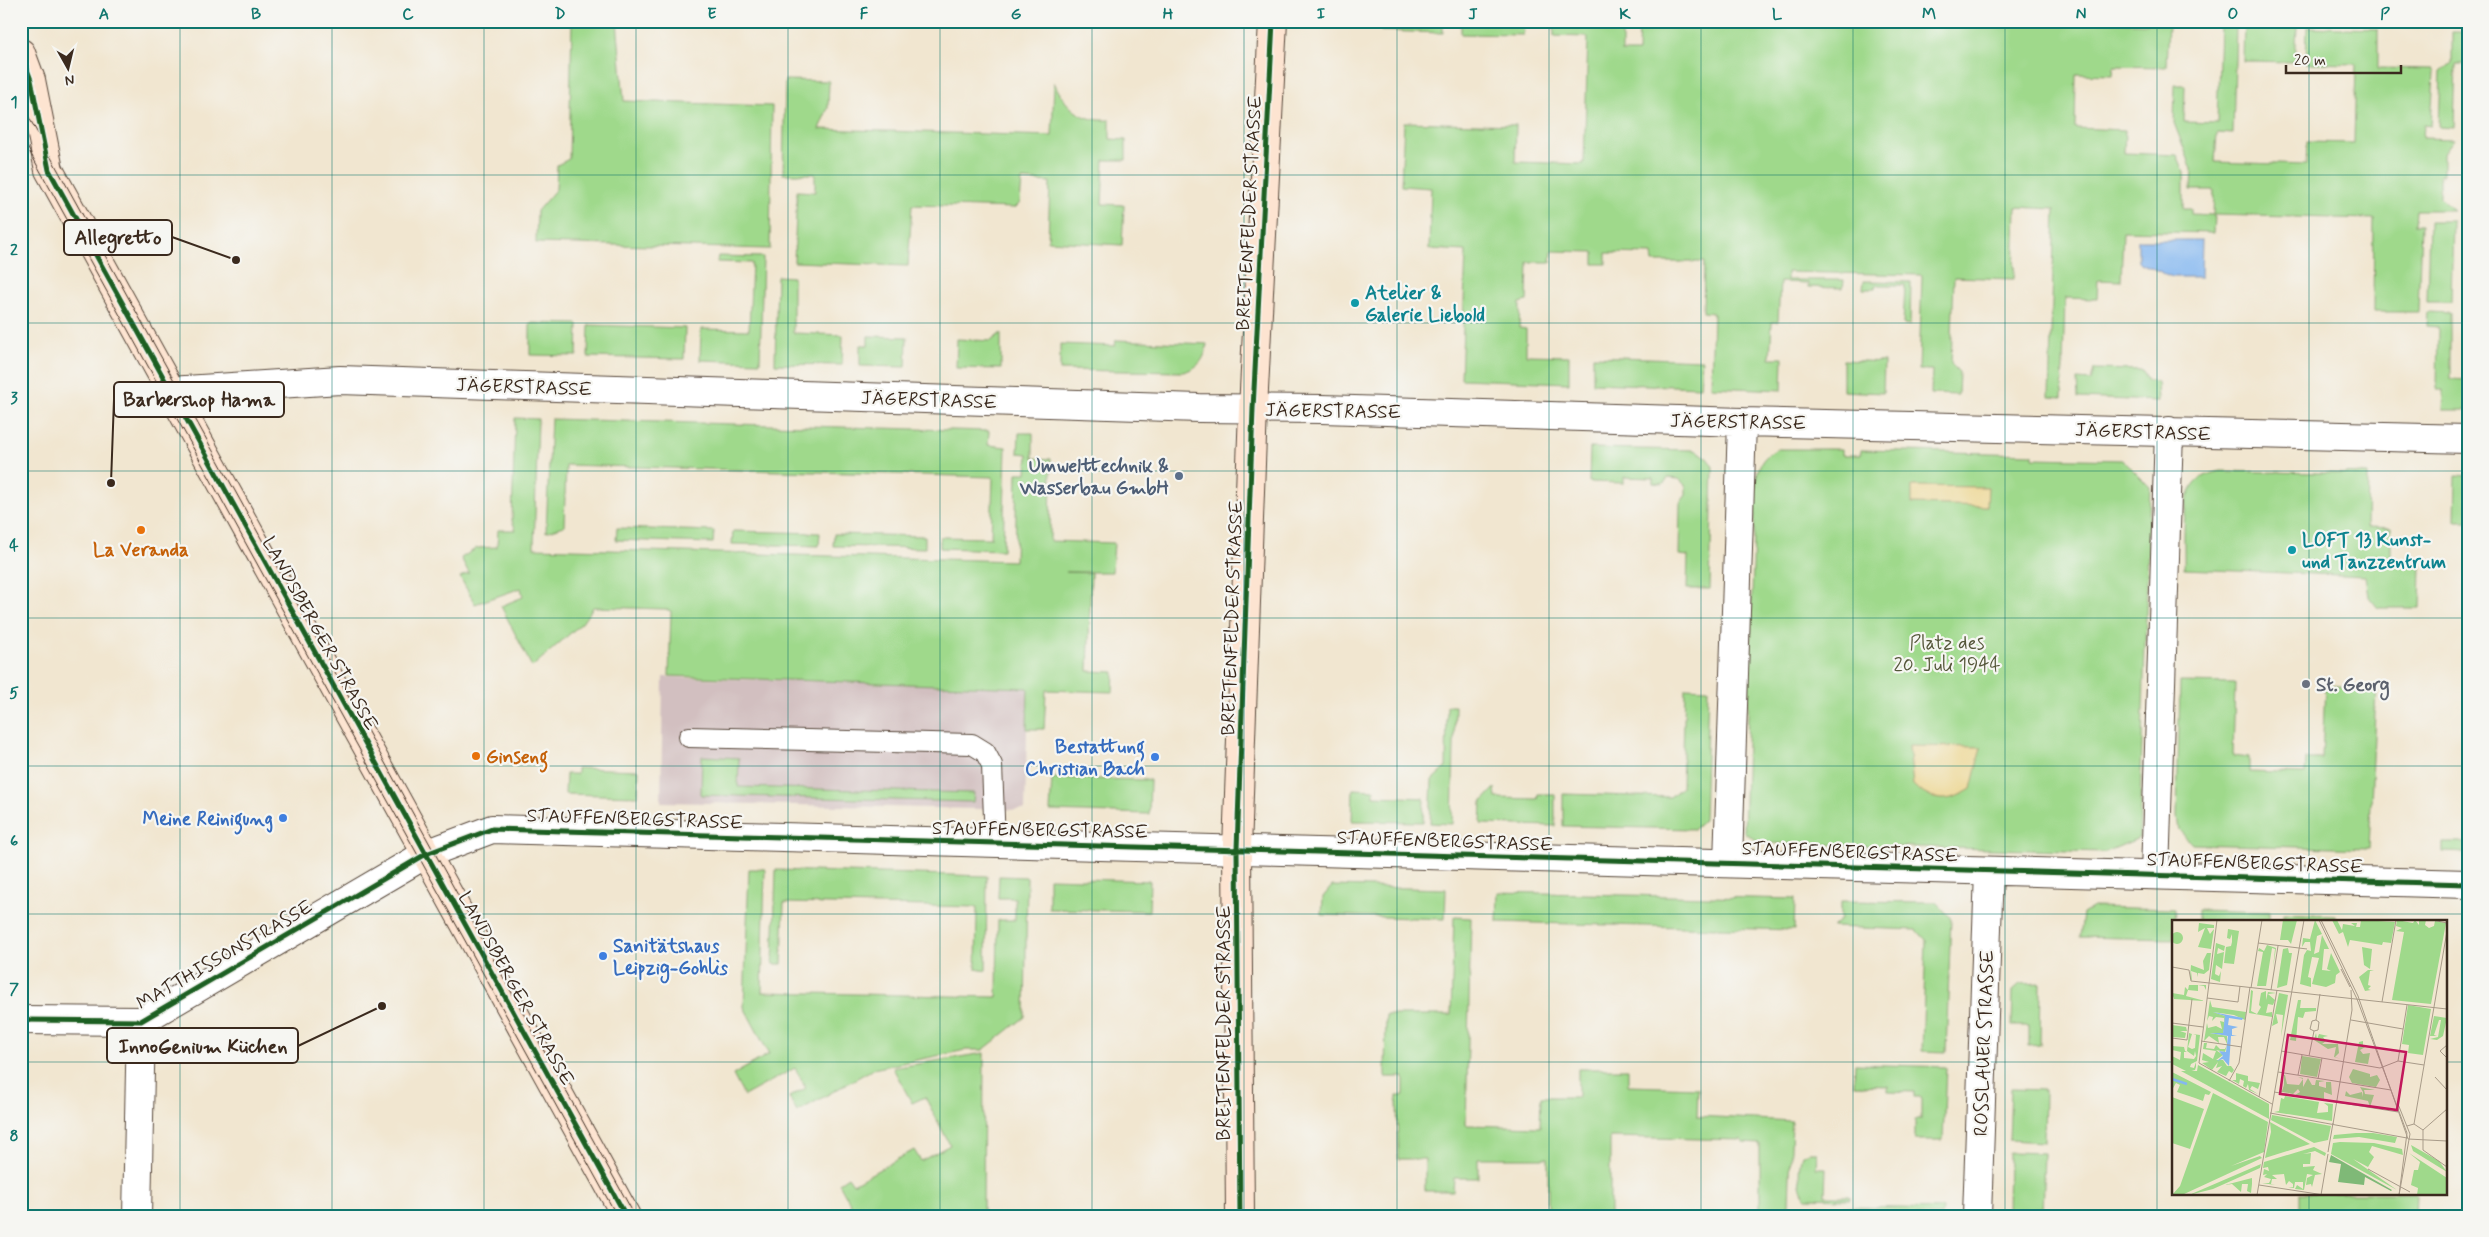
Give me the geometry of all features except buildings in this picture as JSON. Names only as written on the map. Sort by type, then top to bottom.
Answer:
[{"type":"main road","name":"BREITENFELDER STRASSE","points":[[1240,1216],[1237,849],[1253,409],[1273,21]]},
{"type":"main road","name":"LANDSBERGER STRASSE","points":[[21,54],[31,80],[49,170],[626,1216]]},
{"type":"main road","name":"LANDSBERGER STRASSE","points":[[21,145],[49,170]]},
{"type":"street","name":"JÄGERSTRASSE","points":[[170,391],[340,380],[1253,409],[1331,409],[1742,422],[2468,439]]},
{"type":"street","points":[[1728,863],[1742,422]]},
{"type":"street","points":[[2155,874],[2169,431]]},
{"type":"street","name":"STAUFFENBERGSTRASSE","points":[[426,854],[492,829],[2468,884]]},
{"type":"street","name":"MATTHISSONSTRASSE","points":[[21,1020],[141,1021],[426,854]]},
{"type":"street","name":"ROSSLAUER STRASSE","points":[[1977,1216],[1989,871]]},
{"type":"street","points":[[137,1216],[141,1021]]},
{"type":"lane","points":[[689,737],[972,744],[985,752],[992,765],[995,844]]},
{"type":"shaded area","points":[[663,677],[1028,688],[1025,810],[661,802]]},
{"type":"green space","points":[[572,21],[617,21],[624,101],[772,106],[770,249],[536,243],[537,211],[556,189],[557,165],[569,159]]},
{"type":"green space","points":[[1131,21],[1215,21],[1215,26],[1211,22],[1205,27],[1131,25]]},
{"type":"green space","points":[[1381,21],[1443,21],[1443,33],[1381,31]]},
{"type":"green space","points":[[1461,21],[1524,21],[1523,35],[1461,34]]},
{"type":"green space","points":[[1554,21],[1622,21],[1622,52],[1638,52],[1639,21],[2078,21],[2168,24],[2166,67],[2114,66],[2113,75],[2076,74],[2075,128],[2125,130],[2124,153],[2177,155],[2184,173],[2184,209],[2191,209],[2191,214],[2213,215],[2214,190],[2191,190],[2192,169],[2174,123],[2175,85],[2185,85],[2184,122],[2217,123],[2220,25],[2236,25],[2233,134],[2217,133],[2215,162],[2306,165],[2307,142],[2354,143],[2356,64],[2306,63],[2307,27],[2378,29],[2378,68],[2432,69],[2434,72],[2431,126],[2424,125],[2423,138],[2454,139],[2443,154],[2443,175],[2440,175],[2440,197],[2453,210],[2416,210],[2415,225],[2421,225],[2418,312],[2373,312],[2374,219],[2214,215],[2213,233],[2123,231],[2121,281],[2098,280],[2097,299],[2065,298],[2062,398],[2049,397],[2055,209],[2016,207],[2014,279],[1954,277],[1951,364],[1959,372],[1958,395],[1931,394],[1932,370],[1919,370],[1922,275],[1787,272],[1787,280],[1844,280],[1843,288],[1808,287],[1808,283],[1780,282],[1778,322],[1772,322],[1770,358],[1783,358],[1782,390],[1711,387],[1713,313],[1703,312],[1704,262],[1653,262],[1652,254],[1606,253],[1606,264],[1594,264],[1594,252],[1552,251],[1551,262],[1528,262],[1527,301],[1520,303],[1519,328],[1526,329],[1526,355],[1569,356],[1569,383],[1461,379],[1466,251],[1429,249],[1431,188],[1401,186],[1404,122],[1516,125],[1515,162],[1584,164],[1588,37],[1554,36]]},
{"type":"green space","points":[[2244,25],[2297,27],[2295,62],[2243,61]]},
{"type":"green space","points":[[2452,32],[2468,32],[2468,64],[2456,64],[2454,128],[2439,127],[2441,72],[2452,63]]},
{"type":"green space","points":[[785,80],[829,81],[828,108],[819,129],[1052,136],[1054,82],[1063,99],[1075,111],[1091,118],[1110,120],[1110,139],[1126,140],[1126,160],[1104,160],[1102,204],[1124,205],[1122,245],[1048,241],[1050,182],[1022,180],[1020,203],[1015,208],[912,205],[908,266],[794,262],[797,191],[815,192],[815,174],[783,174]]},
{"type":"green space","points":[[2429,221],[2453,221],[2451,302],[2427,302]]},
{"type":"green space","points":[[718,256],[763,257],[760,362],[700,360],[701,329],[749,330],[752,263],[717,262]]},
{"type":"green space","points":[[777,276],[793,277],[793,333],[843,335],[842,365],[775,364]]},
{"type":"green space","points":[[1864,281],[1911,282],[1910,325],[1903,324],[1905,285],[1876,285],[1875,289],[1863,289]]},
{"type":"green space","points":[[2428,312],[2450,313],[2450,379],[2468,380],[2468,410],[2443,410],[2444,390],[2437,390],[2438,327],[2427,326]]},
{"type":"green space","points":[[530,323],[578,324],[577,356],[530,355]]},
{"type":"green space","points":[[589,325],[685,328],[684,359],[588,357]]},
{"type":"green space","points":[[1001,333],[1001,369],[956,368],[957,339],[991,341]]},
{"type":"green space","points":[[868,336],[907,337],[906,367],[860,366],[860,345],[868,345]]},
{"type":"green space","points":[[1116,340],[1207,344],[1205,354],[1200,362],[1193,368],[1183,372],[1060,370],[1060,344],[1115,346]]},
{"type":"green space","points":[[1593,356],[1702,360],[1700,387],[1593,383]]},
{"type":"green space","points":[[1843,360],[1884,362],[1883,393],[1843,391]]},
{"type":"green space","points":[[2094,369],[2142,370],[2147,381],[2157,382],[2158,401],[2078,398],[2077,380],[2091,381]]},
{"type":"green space","points":[[515,418],[538,419],[534,548],[1015,561],[1017,473],[1027,473],[1028,454],[1018,453],[1019,433],[1033,433],[1033,458],[1051,459],[1050,541],[1114,543],[1112,572],[1066,572],[1091,573],[1088,671],[1114,672],[1113,692],[1046,690],[1044,729],[1027,729],[1028,688],[669,676],[671,611],[665,609],[593,607],[582,623],[532,667],[501,606],[523,597],[521,588],[475,604],[460,577],[469,573],[461,558],[477,548],[497,547],[498,530],[516,530],[512,521]]},
{"type":"green space","points":[[551,419],[989,431],[988,445],[1006,447],[1003,550],[940,548],[940,537],[991,538],[993,477],[566,465],[564,526],[546,532]]},
{"type":"green space","points":[[1590,448],[1694,450],[1707,459],[1713,467],[1710,589],[1687,589],[1688,556],[1679,555],[1680,503],[1686,495],[1686,486],[1679,479],[1668,478],[1663,484],[1653,483],[1653,478],[1624,477],[1624,483],[1589,482]]},
{"type":"green space","name":"Platz des 20. Juli 1944","points":[[1777,449],[1842,449],[1842,455],[1861,455],[1861,450],[2033,454],[2033,458],[2123,460],[2150,487],[2139,838],[2106,852],[1760,843],[1744,832],[1756,478],[1763,461]]},
{"type":"green space","points":[[2220,471],[2368,474],[2367,527],[2391,528],[2391,565],[2421,565],[2420,608],[2378,608],[2369,597],[2366,576],[2184,569],[2185,511],[2191,490],[2201,478]]},
{"type":"green space","points":[[2456,475],[2468,476],[2468,521],[2455,521]]},
{"type":"green space","points":[[617,528],[714,531],[713,543],[616,540]]},
{"type":"green space","points":[[733,531],[820,533],[819,546],[732,544]]},
{"type":"green space","points":[[834,534],[925,536],[925,548],[833,546]]},
{"type":"green space","points":[[2180,682],[2235,683],[2233,756],[2249,758],[2249,772],[2305,774],[2306,759],[2322,759],[2325,685],[2376,689],[2369,849],[2192,844],[2179,830],[2177,817]]},
{"type":"green space","points":[[1685,688],[1708,689],[1704,820],[1694,829],[1563,826],[1563,794],[1670,797],[1682,787]]},
{"type":"green space","points":[[1447,706],[1455,706],[1452,824],[1430,823],[1432,780],[1446,767]]},
{"type":"green space","points":[[702,756],[739,758],[738,787],[974,793],[973,802],[701,795]]},
{"type":"green space","points":[[577,768],[639,770],[638,796],[565,794],[566,774],[577,774]]},
{"type":"green space","points":[[1052,778],[1150,780],[1149,814],[1050,811]]},
{"type":"green space","points":[[1495,788],[1496,798],[1537,799],[1538,794],[1555,794],[1555,826],[1481,824],[1482,802]]},
{"type":"green space","points":[[1353,789],[1374,790],[1374,796],[1424,798],[1423,822],[1352,821]]},
{"type":"green space","points":[[2443,843],[2468,843],[2468,853],[2443,852]]},
{"type":"green space","points":[[749,869],[765,869],[762,992],[997,997],[998,920],[1015,920],[1015,898],[998,898],[999,876],[1027,877],[1025,1017],[983,1050],[966,1050],[873,1069],[797,1112],[789,1097],[806,1088],[795,1068],[744,1096],[733,1075],[769,1054],[744,1007]]},
{"type":"green space","points":[[776,870],[987,876],[986,971],[976,969],[977,907],[784,903],[782,964],[773,964]]},
{"type":"green space","points":[[1049,878],[1150,881],[1149,911],[1049,909]]},
{"type":"green space","points":[[1332,886],[1446,889],[1445,919],[1322,915],[1323,897]]},
{"type":"green space","points":[[1498,892],[1795,899],[1794,930],[1497,922]]},
{"type":"green space","points":[[1841,901],[1936,902],[1951,918],[1946,1052],[1922,1051],[1926,940],[1917,930],[1832,927],[1841,919]]},
{"type":"green space","points":[[2093,907],[2175,909],[2174,920],[2172,920],[2172,939],[2080,937],[2083,913]]},
{"type":"green space","points":[[2198,910],[2269,912],[2269,920],[2198,920]]},
{"type":"green space","points":[[2284,913],[2336,915],[2336,920],[2284,920]]},
{"type":"green space","points":[[1454,917],[1471,918],[1466,1125],[1540,1127],[1541,1097],[1578,1097],[1578,1069],[1628,1069],[1628,1086],[1698,1088],[1697,1116],[1792,1121],[1789,1205],[1770,1216],[1760,1216],[1760,1144],[1743,1143],[1742,1140],[1610,1137],[1610,1216],[1548,1215],[1548,1158],[1478,1158],[1478,1178],[1454,1178],[1453,1191],[1425,1191],[1425,1159],[1398,1159],[1397,1096],[1404,1096],[1404,1077],[1385,1077],[1386,1015],[1451,1015]]},
{"type":"green space","points":[[2041,983],[2040,1045],[2029,1046],[2029,1026],[2012,1026],[2013,990],[2020,984]]},
{"type":"green space","points":[[984,1053],[983,1216],[857,1216],[839,1183],[848,1177],[853,1184],[914,1150],[921,1161],[950,1145],[925,1097],[912,1103],[893,1068]]},
{"type":"green space","points":[[1855,1064],[1946,1067],[1943,1140],[1915,1140],[1915,1120],[1921,1120],[1921,1097],[1914,1097],[1914,1092],[1888,1091],[1888,1086],[1854,1085]]},
{"type":"green space","points":[[2011,1089],[2045,1090],[2044,1142],[2009,1140]]},
{"type":"green space","points":[[1809,1152],[1817,1152],[1816,1168],[1826,1168],[1825,1196],[1850,1196],[1850,1199],[1807,1198],[1801,1189],[1799,1178],[1802,1155]]},
{"type":"green space","points":[[2009,1152],[2044,1153],[2042,1216],[2008,1216]]},
{"type":"green space","points":[[2300,1194],[2416,1194],[2415,1216],[2300,1216]]},
{"type":"green space","points":[[1817,1206],[1942,1209],[1941,1216],[1791,1216],[1803,1209]]},
{"type":"sand","points":[[1912,486],[1988,487],[1987,506],[1912,504]]},
{"type":"sand","points":[[1909,746],[1981,747],[1971,789],[1948,799],[1934,798],[1920,791],[1913,785]]},
{"type":"water","points":[[2138,240],[2202,240],[2201,277],[2172,277],[2138,262]]},
{"type":"tram line","points":[[21,103],[635,1216]]},
{"type":"tram line","points":[[21,136],[617,1216]]},
{"type":"cycle path","points":[[1240,1216],[1237,849],[1253,409],[1273,21]]},
{"type":"cycle path","points":[[21,53],[31,80],[49,170],[626,1216]]},
{"type":"cycle path","points":[[21,1020],[141,1021],[426,854],[492,829],[2468,884]]},
{"type":"place","name":"Allegretto","points":[[236,260]]},
{"type":"place","name":"Atelier & Galerie Liebold","points":[[1355,303]]},
{"type":"place","name":"Umwelttechnik & Wasserbau GmbH","points":[[1179,476]]},
{"type":"place","name":"Barbershop Hama","points":[[111,483]]},
{"type":"place","name":"La Veranda","points":[[141,530]]},
{"type":"place","name":"LOFT 13 Kunst- und Tanzzentrum","points":[[2292,550]]},
{"type":"place","name":"St. Georg","points":[[2306,684]]},
{"type":"place","name":"Ginseng","points":[[476,756]]},
{"type":"place","name":"Bestattung Christian Bach","points":[[1155,757]]},
{"type":"place","name":"Meine Reinigung","points":[[283,818]]},
{"type":"place","name":"Sanitätshaus Leipzig-Gohlis","points":[[603,956]]},
{"type":"place","name":"InnoGenium Küchen","points":[[382,1006]]}]
